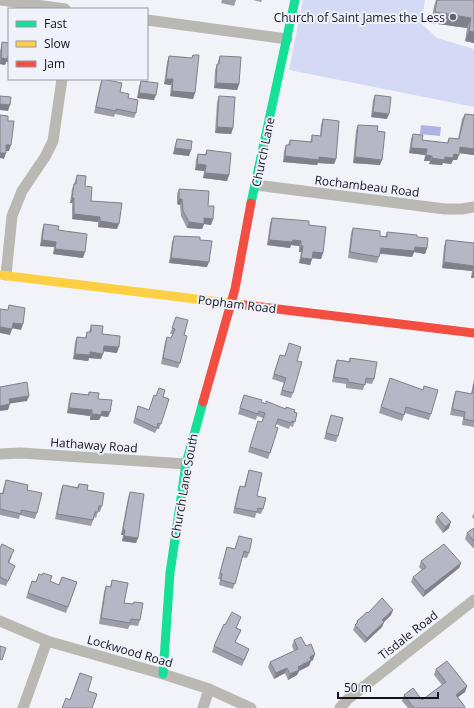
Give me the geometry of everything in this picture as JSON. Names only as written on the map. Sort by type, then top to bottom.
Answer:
[{"type":"street","points":[[0,0],[58,8]]},
{"type":"street","name":"Church Lane","points":[[230,303],[295,0]]},
{"type":"street","points":[[148,20],[287,39]]},
{"type":"street","points":[[3,275],[12,216],[22,191],[45,157],[53,141],[62,80]]},
{"type":"street","name":"Rochambeau Road","points":[[256,186],[446,209],[462,210],[474,207]]},
{"type":"street","name":"Popham Road","points":[[3,275],[474,333]]},
{"type":"street","name":"Church Lane South","points":[[163,674],[169,579],[186,464],[230,303]]},
{"type":"street","name":"Hathaway Road","points":[[0,454],[21,453],[186,464]]},
{"type":"street","name":"Tisdale Road","points":[[340,708],[348,699],[474,600]]},
{"type":"street","name":"Lockwood Road","points":[[0,621],[47,641],[163,674],[209,689],[251,708]]},
{"type":"street","points":[[23,708],[47,641]]},
{"type":"street","points":[[203,708],[209,689]]},
{"type":"shaded area","points":[[303,0],[425,0],[421,23],[437,38],[474,49],[474,107],[289,70]]},
{"type":"water","points":[[421,125],[441,127],[440,136],[420,134]]},
{"type":"building","points":[[437,0],[474,0],[474,32],[469,31],[471,18],[435,12]]},
{"type":"building","points":[[2,42],[8,43],[7,59],[1,58]]},
{"type":"building","points":[[193,55],[199,55],[195,93],[172,91],[173,79],[166,79],[169,56],[192,58]]},
{"type":"building","points":[[220,56],[241,57],[239,84],[216,83],[217,64],[219,64]]},
{"type":"building","points":[[102,80],[122,83],[120,92],[129,94],[128,98],[138,100],[136,113],[96,107]]},
{"type":"building","points":[[141,81],[158,83],[156,95],[139,93]]},
{"type":"building","points":[[375,95],[391,97],[389,114],[373,112]]},
{"type":"building","points":[[0,96],[11,97],[10,105],[0,104]]},
{"type":"building","points":[[219,96],[235,97],[233,128],[217,127]]},
{"type":"building","points":[[465,114],[474,115],[474,149],[460,147],[459,155],[454,154],[453,158],[445,157],[444,160],[432,158],[432,156],[426,155],[427,149],[411,148],[413,134],[423,135],[422,140],[448,143],[449,138],[459,139]]},
{"type":"building","points":[[0,115],[8,116],[8,121],[14,121],[11,145],[6,145],[6,153],[0,153]]},
{"type":"building","points":[[323,119],[339,121],[336,159],[319,157],[319,160],[285,156],[286,145],[290,145],[290,140],[312,142],[312,135],[321,136]]},
{"type":"building","points":[[358,125],[378,126],[377,131],[385,132],[382,160],[355,157]]},
{"type":"building","points":[[177,139],[192,141],[191,150],[175,148]]},
{"type":"building","points":[[207,150],[231,153],[229,175],[205,173],[206,165],[197,164],[198,154],[206,155]]},
{"type":"building","points":[[77,175],[86,176],[85,186],[92,187],[91,201],[122,203],[119,224],[100,221],[100,217],[74,214],[74,198],[72,198]]},
{"type":"building","points":[[179,189],[209,191],[208,206],[214,206],[213,219],[204,218],[204,224],[189,222],[183,211],[182,199],[179,199]]},
{"type":"building","points":[[272,218],[309,221],[309,225],[326,227],[323,253],[313,252],[312,259],[301,258],[303,246],[301,246],[301,241],[293,240],[292,242],[269,240]]},
{"type":"building","points":[[44,224],[59,226],[58,230],[87,234],[85,252],[55,249],[56,242],[42,240]]},
{"type":"building","points":[[353,228],[380,231],[380,236],[387,237],[387,232],[417,235],[417,237],[428,238],[427,248],[415,247],[414,251],[381,248],[379,257],[350,252]]},
{"type":"building","points":[[174,236],[200,237],[200,240],[212,241],[209,262],[171,258]]},
{"type":"building","points":[[446,240],[474,243],[474,266],[444,262]]},
{"type":"building","points":[[9,305],[25,308],[23,324],[13,323],[12,329],[0,327],[0,309],[8,310]]},
{"type":"building","points":[[176,317],[188,320],[184,335],[187,336],[180,363],[163,358],[167,337],[171,338],[175,329],[172,328]]},
{"type":"building","points":[[91,325],[103,326],[102,334],[120,336],[119,347],[104,346],[103,354],[90,352],[90,355],[75,354],[77,337],[86,338],[87,332],[91,332]]},
{"type":"building","points":[[289,343],[301,347],[297,361],[302,362],[293,393],[282,390],[286,378],[274,374],[280,355],[285,356]]},
{"type":"building","points":[[350,358],[377,362],[374,379],[366,378],[365,385],[348,382],[348,379],[334,377],[337,360],[350,362]]},
{"type":"building","points":[[390,378],[423,390],[424,386],[438,390],[431,414],[406,407],[404,415],[381,407]]},
{"type":"building","points":[[27,382],[29,396],[9,399],[10,404],[0,406],[0,387]]},
{"type":"building","points":[[474,384],[474,421],[464,419],[465,412],[452,409],[456,391],[472,394]]},
{"type":"building","points":[[159,388],[165,390],[163,397],[169,399],[161,424],[158,423],[157,428],[135,418],[138,406],[149,410],[154,395],[156,396]]},
{"type":"building","points":[[89,392],[99,393],[98,399],[112,400],[110,412],[102,411],[101,415],[92,414],[92,410],[69,408],[71,393],[89,395]]},
{"type":"building","points":[[244,395],[262,400],[261,402],[266,404],[266,401],[286,409],[286,407],[295,410],[294,412],[297,413],[295,422],[292,421],[291,423],[278,419],[275,427],[278,428],[270,453],[250,447],[258,421],[262,422],[265,413],[259,411],[258,414],[240,408]]},
{"type":"building","points":[[331,415],[343,418],[338,436],[326,433]]},
{"type":"building","points":[[249,470],[262,473],[257,496],[266,498],[263,509],[258,508],[257,512],[235,508],[240,486],[245,487]]},
{"type":"building","points":[[6,480],[28,485],[27,490],[42,493],[37,513],[21,510],[21,514],[0,509],[0,493],[3,494]]},
{"type":"building","points":[[79,484],[88,485],[87,490],[104,493],[102,506],[99,506],[98,512],[95,512],[93,520],[57,514],[63,485],[78,488]]},
{"type":"building","points":[[130,492],[144,494],[138,538],[124,536],[125,530],[123,529]]},
{"type":"building","points":[[442,512],[451,522],[445,527],[437,517]]},
{"type":"building","points":[[474,528],[474,541],[467,533]]},
{"type":"building","points":[[239,536],[252,539],[249,553],[244,551],[235,584],[221,580],[222,574],[220,573],[227,547],[235,549]]},
{"type":"building","points":[[2,544],[14,550],[8,562],[15,566],[8,581],[0,577],[0,548]]},
{"type":"building","points":[[444,544],[461,563],[425,591],[413,577],[426,567],[421,561]]},
{"type":"building","points":[[43,573],[52,576],[50,581],[59,585],[62,577],[77,582],[68,607],[28,593],[32,581],[36,582],[39,574],[42,575]]},
{"type":"building","points":[[112,580],[128,583],[124,603],[143,603],[140,620],[131,619],[130,623],[101,618],[106,586],[111,587]]},
{"type":"building","points":[[382,598],[393,610],[382,620],[384,622],[367,638],[355,625],[358,622],[357,621],[367,612],[368,613]]},
{"type":"building","points":[[232,612],[241,617],[236,628],[241,630],[235,642],[249,649],[244,660],[214,646],[224,624],[225,625]]},
{"type":"building","points":[[301,637],[306,646],[311,644],[315,654],[310,657],[311,660],[298,667],[299,670],[290,674],[287,668],[276,673],[270,662],[298,649],[294,640]]},
{"type":"building","points":[[0,646],[6,648],[2,660],[0,659]]},
{"type":"building","points":[[447,661],[467,686],[456,695],[465,707],[414,708],[404,695],[413,688],[422,700],[446,682],[436,669]]},
{"type":"building","points":[[80,673],[92,677],[88,691],[97,694],[92,708],[62,708],[66,698],[70,700]]},
{"type":"traffic: fast","points":[[251,203],[295,0]]},
{"type":"traffic: fast","points":[[163,674],[170,573],[186,464],[203,402]]},
{"type":"traffic: slow","points":[[0,275],[245,305]]},
{"type":"traffic: jam","points":[[203,402],[235,289],[251,203]]},
{"type":"traffic: jam","points":[[245,305],[474,333]]},
{"type":"place","name":"Church of Saint James the Less","points":[[453,17]]}]
